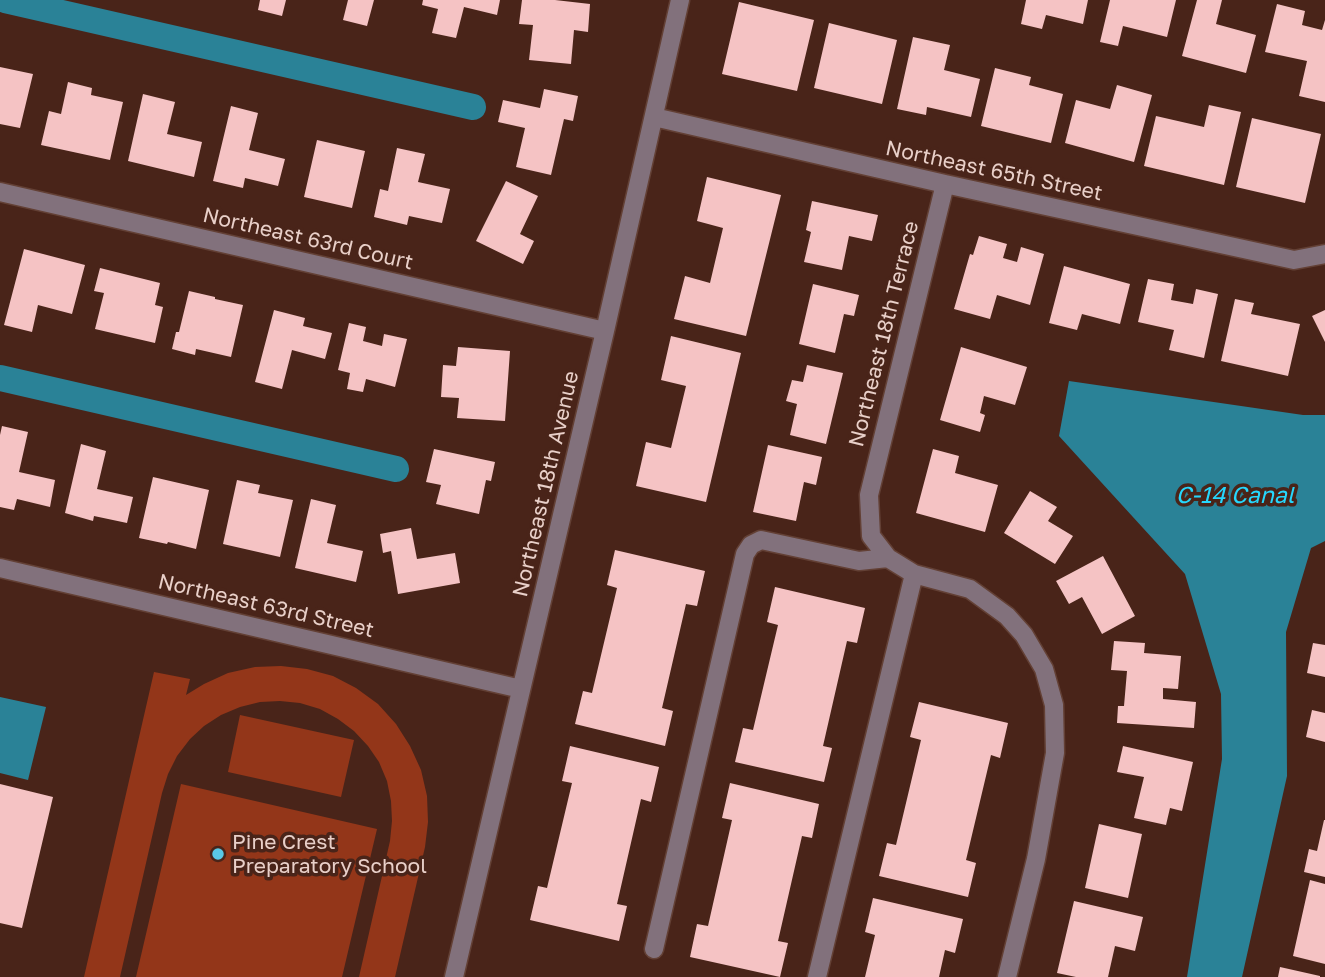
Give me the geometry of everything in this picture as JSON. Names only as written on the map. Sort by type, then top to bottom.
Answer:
[{"type":"street","name":"Northeast 18th Avenue","points":[[454,977],[680,0]]},
{"type":"street","name":"Northeast 65th Street","points":[[654,117],[1294,260],[1325,254]]},
{"type":"street","name":"Northeast 18th Terrace","points":[[888,558],[871,536],[869,495],[945,184]]},
{"type":"street","name":"Northeast 63rd Court","points":[[0,192],[605,331]]},
{"type":"street","points":[[653,949],[745,554],[751,545],[761,540],[859,561],[888,558],[914,574],[970,589],[1007,616],[1024,635],[1044,669],[1054,705],[1055,753],[1036,859],[1007,977]]},
{"type":"street","name":"Northeast 63rd Street","points":[[0,568],[521,689]]},
{"type":"street","points":[[817,977],[914,574]]},
{"type":"shaded area","points":[[281,666],[333,676],[378,704],[396,724],[421,770],[427,796],[425,847],[395,977],[359,977],[390,841],[391,801],[387,781],[368,746],[338,719],[320,709],[280,701],[260,702],[221,715],[190,739],[177,756],[162,793],[120,977],[84,977],[154,672],[190,679],[186,695],[228,673],[255,667]]},
{"type":"shaded area","points":[[240,715],[354,740],[341,797],[228,772]]},
{"type":"shaded area","points":[[181,784],[377,829],[342,977],[136,977]]},
{"type":"water","name":"C-14 Canal","points":[[1069,381],[1303,415],[1325,415],[1325,541],[1311,548],[1286,632],[1287,776],[1242,977],[1187,977],[1222,759],[1221,694],[1185,574],[1059,436]]},
{"type":"water","points":[[0,697],[46,707],[28,780],[0,773]]},
{"type":"building","points":[[260,0],[286,0],[282,16],[258,10]]},
{"type":"building","points":[[348,0],[374,0],[367,26],[343,20]]},
{"type":"building","points":[[423,0],[500,0],[497,15],[464,7],[456,38],[432,33],[438,9],[422,5]]},
{"type":"building","points":[[522,0],[590,4],[588,32],[574,30],[571,64],[529,60],[533,25],[519,24]]},
{"type":"building","points":[[1026,0],[1088,0],[1083,24],[1046,15],[1042,29],[1021,24]]},
{"type":"building","points":[[1110,0],[1176,0],[1167,37],[1123,26],[1118,46],[1100,42]]},
{"type":"building","points":[[1197,0],[1222,0],[1216,24],[1256,35],[1246,73],[1182,56]]},
{"type":"building","points":[[739,2],[814,20],[797,91],[722,74]]},
{"type":"building","points":[[1277,4],[1305,11],[1302,25],[1322,30],[1325,20],[1325,102],[1299,96],[1307,61],[1265,52]]},
{"type":"building","points":[[829,23],[897,40],[882,104],[814,88]]},
{"type":"building","points":[[913,37],[950,45],[944,70],[980,79],[971,117],[927,107],[926,115],[897,109]]},
{"type":"building","points":[[0,67],[33,74],[20,128],[0,124]]},
{"type":"building","points":[[995,68],[1031,77],[1029,85],[1063,94],[1051,143],[981,126]]},
{"type":"building","points":[[68,82],[92,88],[91,95],[123,102],[110,160],[41,145],[49,111],[61,114]]},
{"type":"building","points":[[1117,85],[1152,95],[1134,162],[1065,143],[1076,100],[1110,109]]},
{"type":"building","points":[[544,89],[578,96],[573,121],[564,119],[551,175],[516,167],[525,128],[498,122],[503,100],[540,108]]},
{"type":"building","points":[[143,94],[175,102],[167,134],[202,142],[194,177],[128,161]]},
{"type":"building","points":[[1209,105],[1241,112],[1224,185],[1144,166],[1156,116],[1204,127]]},
{"type":"building","points":[[231,106],[258,113],[249,150],[285,159],[278,186],[245,178],[243,188],[213,181]]},
{"type":"building","points":[[1252,118],[1321,134],[1305,203],[1236,187]]},
{"type":"building","points":[[317,140],[365,151],[352,208],[304,197]]},
{"type":"building","points":[[397,148],[425,154],[418,182],[450,189],[442,223],[409,216],[407,225],[374,217],[380,189],[388,191]]},
{"type":"building","points":[[707,177],[781,195],[746,336],[674,319],[685,276],[710,283],[723,228],[697,221]]},
{"type":"building","points":[[506,181],[538,196],[520,234],[534,241],[523,264],[476,241]]},
{"type":"building","points":[[812,201],[878,215],[872,241],[849,236],[842,270],[804,262],[811,232],[806,230]]},
{"type":"building","points":[[979,236],[1007,244],[1003,258],[1017,262],[1021,247],[1044,254],[1030,305],[997,295],[990,319],[954,309],[970,254],[973,255]]},
{"type":"building","points":[[24,249],[85,265],[72,314],[38,305],[32,332],[4,325]]},
{"type":"building","points":[[1064,266],[1130,284],[1120,324],[1082,314],[1077,330],[1049,323]]},
{"type":"building","points":[[100,268],[160,283],[155,305],[163,307],[155,343],[95,329],[104,293],[94,291]]},
{"type":"building","points":[[1148,279],[1174,284],[1171,300],[1193,304],[1196,289],[1218,294],[1204,358],[1169,350],[1174,330],[1138,322]]},
{"type":"building","points":[[813,284],[859,295],[854,316],[844,314],[835,353],[799,344]]},
{"type":"building","points":[[189,291],[243,305],[231,357],[196,349],[195,355],[172,349]]},
{"type":"building","points":[[1235,299],[1254,303],[1251,314],[1300,324],[1288,376],[1221,361]]},
{"type":"building","points":[[274,310],[305,318],[303,326],[332,333],[325,359],[292,350],[282,389],[255,382]]},
{"type":"building","points":[[1325,310],[1325,342],[1312,316]]},
{"type":"building","points":[[349,323],[366,327],[363,341],[382,346],[384,334],[407,339],[395,387],[366,379],[363,392],[347,389],[350,373],[338,370]]},
{"type":"building","points":[[671,336],[741,353],[706,502],[636,486],[646,442],[671,448],[686,386],[661,380]]},
{"type":"building","points":[[458,347],[510,351],[505,421],[457,418],[459,398],[441,397],[443,365],[456,366]]},
{"type":"building","points":[[961,347],[1027,367],[1015,405],[984,396],[980,413],[985,415],[980,432],[940,420]]},
{"type":"building","points":[[807,365],[843,373],[826,444],[790,435],[797,404],[786,401],[792,380],[803,382]]},
{"type":"building","points":[[2,426],[28,432],[19,472],[55,480],[50,507],[17,499],[14,510],[0,507]]},
{"type":"building","points":[[81,444],[106,451],[97,489],[133,497],[127,523],[94,516],[93,521],[65,513]]},
{"type":"building","points":[[768,445],[822,457],[816,485],[804,482],[796,521],[753,512]]},
{"type":"building","points":[[434,449],[495,462],[491,481],[486,480],[479,514],[436,504],[441,485],[426,482]]},
{"type":"building","points":[[933,449],[959,456],[955,473],[998,485],[985,532],[916,513]]},
{"type":"building","points":[[153,477],[209,490],[196,549],[139,538]]},
{"type":"building","points":[[237,480],[260,485],[258,493],[293,500],[280,557],[223,544]]},
{"type":"building","points":[[1030,491],[1057,507],[1048,521],[1073,536],[1055,564],[1004,533]]},
{"type":"building","points":[[311,499],[336,505],[327,543],[363,551],[356,582],[295,568]]},
{"type":"building","points":[[411,528],[417,559],[455,553],[460,583],[398,594],[391,551],[383,553],[380,534]]},
{"type":"building","points":[[615,550],[705,571],[697,606],[686,604],[662,708],[673,711],[665,746],[575,724],[583,691],[592,693],[617,588],[607,585]]},
{"type":"building","points":[[1103,556],[1135,616],[1102,634],[1082,597],[1069,604],[1056,581]]},
{"type":"building","points":[[775,587],[865,608],[857,643],[847,641],[823,746],[832,748],[824,782],[735,762],[743,728],[753,730],[778,625],[767,622]]},
{"type":"building","points":[[1114,641],[1145,643],[1144,653],[1181,656],[1178,689],[1163,688],[1163,699],[1196,702],[1194,728],[1117,723],[1118,706],[1124,706],[1127,671],[1111,670]]},
{"type":"building","points":[[1313,643],[1325,645],[1325,677],[1307,673]]},
{"type":"building","points":[[919,702],[1008,723],[1000,758],[991,755],[966,860],[976,863],[968,897],[879,876],[887,843],[896,845],[921,740],[910,737]]},
{"type":"building","points":[[1312,710],[1325,713],[1325,742],[1306,737]]},
{"type":"building","points":[[570,746],[659,767],[651,802],[641,799],[617,904],[627,906],[619,941],[530,920],[538,886],[547,888],[572,783],[562,781]]},
{"type":"building","points":[[1123,746],[1193,762],[1182,811],[1170,808],[1166,825],[1134,818],[1144,777],[1117,772]]},
{"type":"building","points":[[730,783],[819,804],[812,838],[802,836],[778,941],[788,943],[780,977],[690,957],[697,924],[708,926],[732,820],[722,818]]},
{"type":"building","points":[[0,784],[53,797],[22,928],[0,923]]},
{"type":"building","points":[[1324,820],[1325,877],[1304,872],[1309,849],[1317,851]]},
{"type":"building","points":[[1099,824],[1142,834],[1128,898],[1085,888]]},
{"type":"building","points":[[1310,880],[1325,884],[1325,964],[1293,956]]},
{"type":"building","points":[[873,898],[963,919],[955,953],[945,950],[939,977],[865,977],[875,935],[865,932]]},
{"type":"building","points":[[1074,901],[1143,917],[1135,951],[1115,946],[1108,977],[1076,977],[1057,973]]},
{"type":"building","points":[[1280,967],[1320,976],[1320,977],[1278,977]]},
{"type":"waterway","points":[[5,0],[473,107]]},
{"type":"waterway","points":[[0,378],[396,469]]},
{"type":"place","name":"Pine Crest Preparatory School","points":[[218,854]]}]
